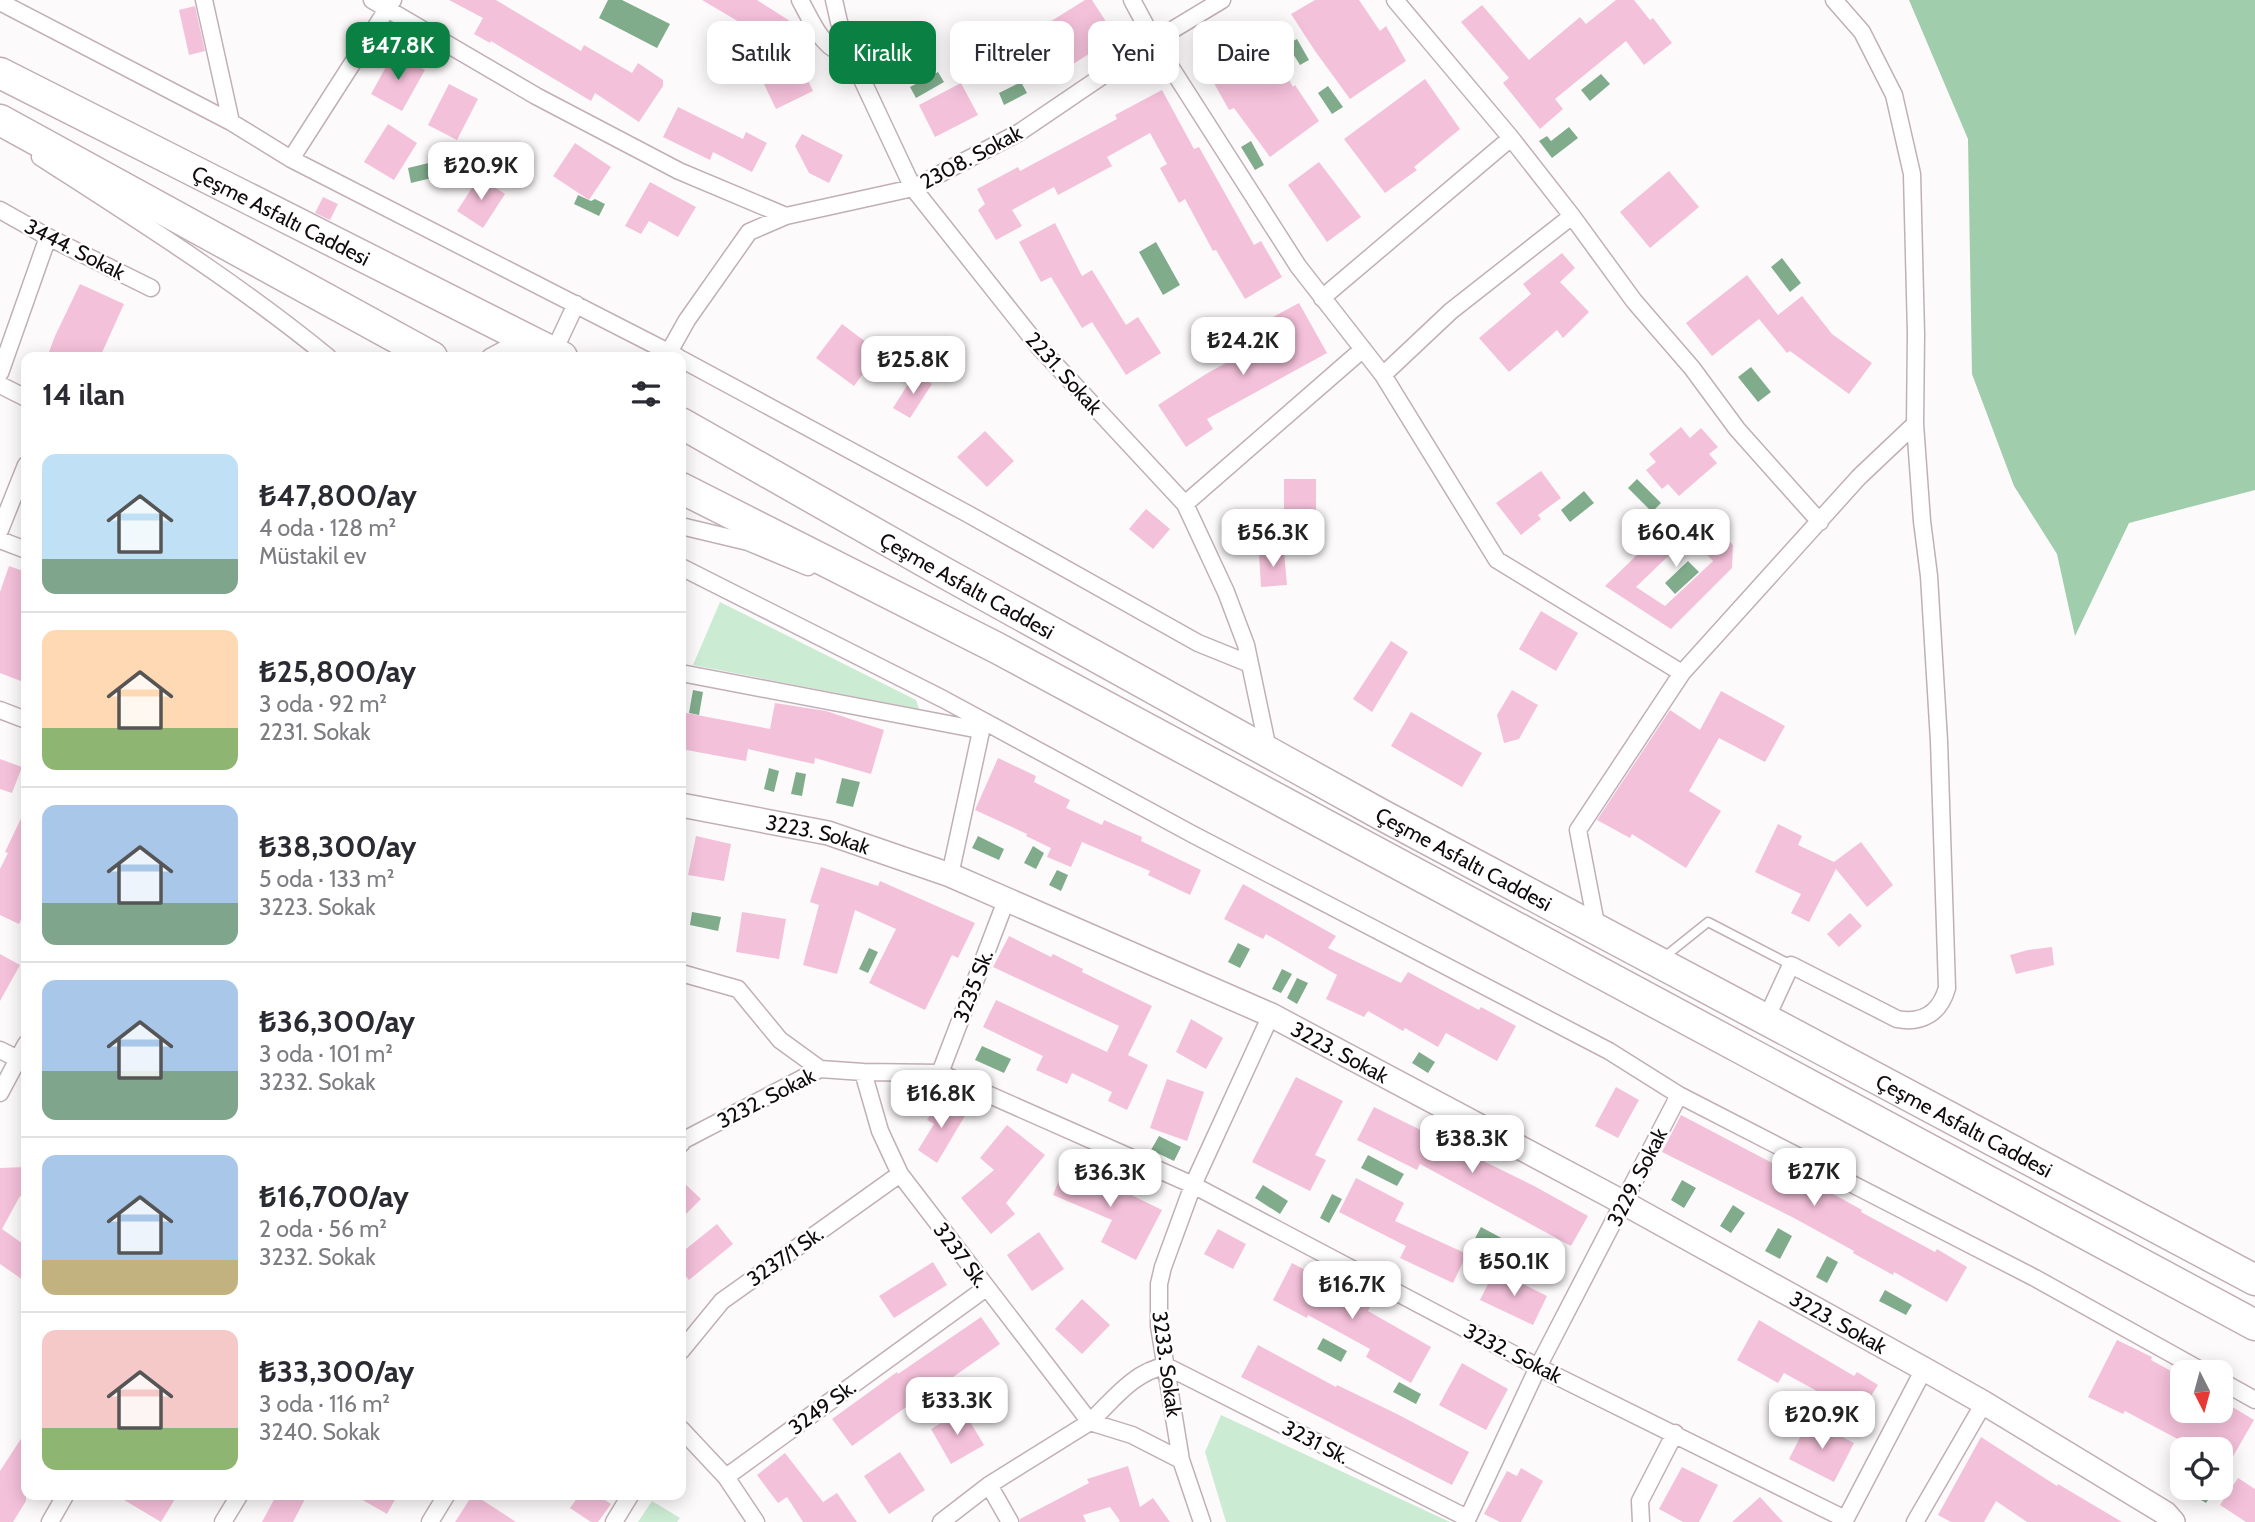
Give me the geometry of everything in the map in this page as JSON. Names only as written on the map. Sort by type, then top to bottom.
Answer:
[{"type":"highway","name":"Çeşme Asfaltı Caddesi","points":[[0,74],[550,350]]},
{"type":"highway","points":[[0,120],[423,352]]},
{"type":"highway","name":"Çeşme Asfaltı Caddesi","points":[[686,427],[1269,754],[2255,1280]]},
{"type":"highway","name":"Çeşme Asfaltı Caddesi","points":[[686,491],[997,648],[2255,1325]]},
{"type":"street","points":[[204,0],[231,122]]},
{"type":"street","points":[[372,0],[391,4],[536,96],[679,172],[786,216]]},
{"type":"street","points":[[800,0],[829,48]]},
{"type":"street","name":"2231. Sokak","points":[[834,0],[839,21]]},
{"type":"street","points":[[1132,0],[1143,21]]},
{"type":"street","name":"2308. Sokak","points":[[1179,26],[1222,0]]},
{"type":"street","points":[[1395,0],[1511,138],[1634,301],[1692,368],[1737,429],[1820,522]]},
{"type":"street","points":[[1766,1020],[1790,965],[1905,1021],[1931,1015],[1944,999],[1947,988],[1939,741],[1929,576],[1915,424],[1916,309],[1912,174],[1894,95],[1862,32],[1834,0]]},
{"type":"street","points":[[0,2],[231,122],[291,159],[668,352]]},
{"type":"street","points":[[291,159],[391,4]]},
{"type":"street","points":[[1179,80],[1298,266],[1383,375],[1497,560],[1682,673]]},
{"type":"street","name":"2231. Sokak","points":[[863,84],[913,188],[1040,348],[1185,504],[1226,592],[1250,664],[1269,754]]},
{"type":"street","name":"2308. Sokak","points":[[677,352],[687,320],[748,232],[786,216],[913,188],[1020,132],[1091,84]]},
{"type":"street","points":[[0,131],[195,257],[274,313],[322,352]]},
{"type":"street","points":[[1322,298],[1511,138]]},
{"type":"street","name":"3444. Sokak","points":[[0,210],[151,288]]},
{"type":"street","points":[[1383,375],[1451,311],[1572,216]]},
{"type":"street","points":[[0,373],[48,237]]},
{"type":"street","points":[[499,352],[550,350],[576,304]]},
{"type":"street","points":[[1185,504],[1363,349]]},
{"type":"street","points":[[686,361],[1198,643],[1250,664]]},
{"type":"street","points":[[0,385],[21,396]]},
{"type":"street","points":[[1597,929],[1578,830],[1682,673],[1859,477],[1915,424]]},
{"type":"street","points":[[0,530],[21,478]]},
{"type":"street","points":[[686,527],[748,542],[997,648]]},
{"type":"street","points":[[0,540],[21,548]]},
{"type":"street","points":[[686,570],[931,693],[982,726],[1609,1051],[1679,1095],[2035,1278],[2182,1360]]},
{"type":"street","points":[[686,674],[982,726]]},
{"type":"street","points":[[0,710],[21,718]]},
{"type":"street","points":[[950,874],[982,726]]},
{"type":"street","name":"3223. Sokak","points":[[686,807],[828,833],[950,874],[1271,1015],[1624,1203],[1924,1369],[1984,1403],[2166,1519]]},
{"type":"street","name":"3235 Sk.","points":[[940,1073],[1007,898]]},
{"type":"street","points":[[686,974],[738,989],[780,1040],[820,1069]]},
{"type":"street","name":"3233. Sokak","points":[[1202,1522],[1181,1460],[1158,1315],[1159,1284],[1193,1185],[1271,1015]]},
{"type":"street","points":[[0,1051],[18,1059]]},
{"type":"street","points":[[0,1093],[21,1053]]},
{"type":"street","name":"3232. Sokak","points":[[686,1139],[820,1069],[940,1073],[1193,1185],[1538,1367],[1675,1433],[1844,1520]]},
{"type":"street","name":"3237 Sk.","points":[[863,1072],[880,1131],[901,1174],[1090,1422]]},
{"type":"street","name":"3229. Sokak","points":[[1467,1520],[1538,1367],[1679,1095]]},
{"type":"street","name":"3237/1 Sk.","points":[[686,1345],[722,1301],[901,1174]]},
{"type":"street","name":"3249 Sk.","points":[[726,1477],[986,1288]]},
{"type":"street","points":[[941,1522],[989,1485],[1090,1422],[1134,1379],[1166,1366]]},
{"type":"street","name":"3231 Sk.","points":[[1166,1366],[1467,1520]]},
{"type":"street","points":[[1844,1520],[1924,1369]]},
{"type":"street","points":[[2233,1388],[2255,1400]]},
{"type":"street","points":[[1915,1522],[1984,1403]]},
{"type":"street","points":[[1090,1422],[1132,1435],[1181,1460]]},
{"type":"street","points":[[1641,1522],[1640,1501],[1675,1433]]},
{"type":"street","points":[[686,1434],[726,1477],[756,1522]]},
{"type":"street","points":[[989,1485],[1010,1522]]},
{"type":"street","points":[[50,1522],[63,1500]]},
{"type":"street","points":[[223,1522],[236,1500]]},
{"type":"street","points":[[430,1522],[443,1500]]},
{"type":"street","points":[[614,1522],[627,1500]]},
{"type":"lane","points":[[1658,962],[1708,922],[1790,965]]},
{"type":"shaded area","points":[[608,0],[622,0],[670,24],[657,48],[599,18]]},
{"type":"shaded area","points":[[1909,0],[2255,0],[2255,490],[2129,523],[2075,636],[2057,554],[2014,486],[1972,374],[1968,139]]},
{"type":"shaded area","points":[[1297,39],[1309,60],[1300,65],[1294,55],[1294,40]]},
{"type":"shaded area","points":[[938,72],[944,82],[916,98],[910,87],[916,84],[936,84]]},
{"type":"shaded area","points":[[1601,74],[1610,84],[1590,101],[1581,90]]},
{"type":"shaded area","points":[[1022,84],[1027,93],[1004,105],[999,93]]},
{"type":"shaded area","points":[[1328,86],[1343,107],[1332,114],[1318,93]]},
{"type":"shaded area","points":[[1569,127],[1578,138],[1552,158],[1539,141],[1547,136],[1551,141]]},
{"type":"shaded area","points":[[1251,141],[1264,165],[1255,170],[1241,147]]},
{"type":"shaded area","points":[[441,160],[444,175],[411,183],[408,168]]},
{"type":"shaded area","points":[[578,195],[605,204],[599,216],[574,204]]},
{"type":"shaded area","points":[[1156,242],[1180,285],[1163,295],[1139,252]]},
{"type":"shaded area","points":[[1782,258],[1801,283],[1790,292],[1771,267]]},
{"type":"shaded area","points":[[1751,367],[1771,392],[1758,402],[1738,377]]},
{"type":"shaded area","points":[[1637,479],[1661,503],[1652,512],[1628,488]]},
{"type":"shaded area","points":[[1584,491],[1594,503],[1570,522],[1561,510]]},
{"type":"shaded area","points":[[1282,531],[1283,546],[1255,548],[1254,533]]},
{"type":"shaded area","points":[[1688,561],[1699,572],[1675,594],[1665,583]]},
{"type":"shaded area","points":[[720,602],[916,700],[919,709],[693,665]]},
{"type":"shaded area","points":[[693,690],[703,692],[699,715],[689,713]]},
{"type":"shaded area","points":[[769,768],[779,771],[774,792],[764,789]]},
{"type":"shaded area","points":[[796,772],[806,774],[802,796],[791,794]]},
{"type":"shaded area","points":[[842,778],[860,782],[853,807],[836,803]]},
{"type":"shaded area","points":[[978,836],[1004,849],[999,860],[972,848]]},
{"type":"shaded area","points":[[1033,846],[1044,853],[1036,869],[1024,863]]},
{"type":"shaded area","points":[[1057,870],[1068,875],[1061,891],[1049,885]]},
{"type":"shaded area","points":[[692,912],[721,917],[718,931],[690,925]]},
{"type":"shaded area","points":[[1238,943],[1250,949],[1240,968],[1228,962]]},
{"type":"shaded area","points":[[869,948],[878,952],[868,973],[859,969]]},
{"type":"shaded area","points":[[1282,969],[1292,974],[1281,993],[1272,989]]},
{"type":"shaded area","points":[[1297,978],[1308,983],[1297,1004],[1287,998]]},
{"type":"shaded area","points":[[982,1046],[1011,1059],[1004,1073],[975,1060]]},
{"type":"shaded area","points":[[1419,1052],[1435,1062],[1428,1073],[1412,1063]]},
{"type":"shaded area","points":[[1159,1136],[1181,1147],[1174,1161],[1151,1150]]},
{"type":"shaded area","points":[[1368,1155],[1404,1174],[1397,1186],[1361,1168]]},
{"type":"shaded area","points":[[1682,1180],[1696,1188],[1684,1208],[1671,1200]]},
{"type":"shaded area","points":[[1263,1185],[1288,1201],[1280,1214],[1255,1198]]},
{"type":"shaded area","points":[[1332,1194],[1342,1199],[1329,1223],[1320,1218]]},
{"type":"shaded area","points":[[1733,1205],[1745,1213],[1731,1233],[1720,1226]]},
{"type":"shaded area","points":[[1481,1227],[1518,1247],[1509,1262],[1473,1242]]},
{"type":"shaded area","points":[[1778,1228],[1792,1236],[1780,1259],[1765,1251]]},
{"type":"shaded area","points":[[1827,1256],[1838,1262],[1827,1283],[1816,1277]]},
{"type":"shaded area","points":[[1885,1290],[1912,1305],[1906,1315],[1879,1301]]},
{"type":"shaded area","points":[[1323,1338],[1347,1351],[1341,1362],[1317,1349]]},
{"type":"shaded area","points":[[1399,1382],[1421,1394],[1416,1404],[1393,1392]]},
{"type":"shaded area","points":[[1221,1415],[1450,1522],[1226,1522],[1205,1452]]},
{"type":"shaded area","points":[[652,1501],[680,1518],[677,1522],[638,1522]]},
{"type":"building","points":[[449,0],[496,0],[581,51],[584,45],[632,73],[638,63],[663,80],[663,86],[639,122],[595,93],[591,101],[491,41],[490,43],[474,34],[483,18]]},
{"type":"building","points":[[702,0],[757,0],[790,21],[738,21]]},
{"type":"building","points":[[1085,0],[1092,0],[1106,21],[1088,21],[1088,55],[1074,63],[1074,21],[1051,21]]},
{"type":"building","points":[[1315,0],[1359,0],[1380,31],[1386,26],[1406,61],[1350,99],[1291,14]]},
{"type":"building","points":[[1616,0],[1634,0],[1650,20],[1653,18],[1672,43],[1644,65],[1626,41],[1555,99],[1563,109],[1540,129],[1503,83],[1509,78],[1461,22],[1482,5],[1529,60],[1580,17],[1586,24]]},
{"type":"building","points":[[195,6],[205,51],[189,55],[179,10]]},
{"type":"building","points":[[393,54],[425,70],[402,111],[371,94]]},
{"type":"building","points":[[1425,79],[1460,129],[1414,167],[1417,170],[1385,193],[1344,139]]},
{"type":"building","points":[[449,84],[478,99],[457,140],[428,125]]},
{"type":"building","points":[[764,84],[810,84],[813,91],[776,109]]},
{"type":"building","points":[[962,84],[978,115],[935,137],[919,105]]},
{"type":"building","points":[[1214,84],[1291,84],[1293,87],[1295,85],[1319,121],[1270,157],[1234,108],[1229,110]]},
{"type":"building","points":[[1162,90],[1194,149],[1199,147],[1254,245],[1261,241],[1282,277],[1245,299],[1216,250],[1213,251],[1185,199],[1179,203],[1160,168],[1167,164],[1150,133],[1107,157],[1112,166],[1058,195],[1054,187],[1012,210],[1022,226],[996,240],[978,210],[985,204],[977,189],[1018,167],[1020,171],[1117,119],[1115,115]]},
{"type":"building","points":[[678,107],[743,139],[746,132],[767,143],[752,172],[713,152],[710,160],[663,137]]},
{"type":"building","points":[[388,124],[417,143],[394,180],[364,162]]},
{"type":"building","points":[[802,134],[843,155],[829,183],[809,173],[795,146]]},
{"type":"building","points":[[575,143],[611,167],[589,200],[553,176]]},
{"type":"building","points":[[1319,162],[1361,217],[1327,242],[1288,185]]},
{"type":"building","points":[[1669,171],[1699,207],[1650,248],[1620,212]]},
{"type":"building","points":[[479,177],[505,194],[483,228],[457,211]]},
{"type":"building","points":[[650,182],[696,207],[678,237],[649,221],[641,234],[625,226]]},
{"type":"building","points":[[323,197],[338,204],[330,220],[315,213]]},
{"type":"building","points":[[1055,223],[1082,276],[1092,270],[1126,325],[1138,317],[1161,353],[1126,375],[1092,322],[1082,328],[1051,277],[1041,282],[1019,242]]},
{"type":"building","points":[[1562,253],[1575,268],[1560,282],[1589,312],[1563,338],[1557,330],[1509,372],[1479,338],[1531,294],[1523,284]]},
{"type":"building","points":[[1747,275],[1778,315],[1802,296],[1832,334],[1872,363],[1849,394],[1790,351],[1787,353],[1759,319],[1712,356],[1686,323]]},
{"type":"building","points":[[80,284],[124,304],[102,352],[49,352]]},
{"type":"building","points":[[1299,303],[1327,353],[1207,419],[1213,429],[1186,447],[1158,405],[1244,353],[1246,358],[1285,337],[1273,317]]},
{"type":"building","points":[[842,324],[879,352],[854,386],[816,358]]},
{"type":"building","points":[[915,373],[932,384],[910,418],[893,408]]},
{"type":"building","points":[[1681,427],[1690,438],[1701,428],[1718,447],[1709,454],[1717,463],[1679,496],[1668,484],[1662,489],[1646,470],[1656,462],[1649,454]]},
{"type":"building","points":[[985,431],[1014,461],[987,487],[957,457]]},
{"type":"building","points":[[1541,471],[1561,498],[1538,515],[1541,519],[1521,535],[1496,503]]},
{"type":"building","points":[[1284,479],[1316,479],[1316,524],[1284,523]]},
{"type":"building","points":[[1146,509],[1170,529],[1153,549],[1129,529]]},
{"type":"building","points":[[1679,514],[1704,515],[1733,545],[1732,568],[1671,629],[1605,586]],"holes":[[[1689,536],[1713,561],[1665,606],[1636,587]]]},
{"type":"building","points":[[1284,551],[1287,585],[1261,587],[1259,553]]},
{"type":"building","points":[[9,566],[21,570],[21,681],[0,673],[0,592]]},
{"type":"building","points":[[1541,611],[1578,633],[1556,671],[1519,649]]},
{"type":"building","points":[[1391,641],[1408,652],[1372,712],[1353,699]]},
{"type":"building","points":[[1512,690],[1538,705],[1519,739],[1504,743],[1497,715]]},
{"type":"building","points":[[1721,691],[1785,726],[1765,762],[1719,738],[1689,791],[1721,811],[1686,868],[1632,834],[1630,838],[1597,820],[1670,710],[1700,730]]},
{"type":"building","points":[[775,703],[826,711],[884,730],[871,774],[815,758],[814,764],[748,749],[746,761],[686,750],[686,713],[770,729]]},
{"type":"building","points":[[1411,712],[1482,753],[1462,787],[1391,746]]},
{"type":"building","points":[[998,758],[1036,776],[1034,782],[1070,800],[1066,808],[1102,825],[1104,820],[1142,837],[1141,841],[1201,870],[1190,895],[1148,875],[1150,871],[1082,842],[1071,867],[1047,857],[1051,848],[975,810]]},
{"type":"building","points":[[0,759],[21,767],[12,793],[0,789]]},
{"type":"building","points":[[21,818],[19,924],[0,915],[0,869],[8,853],[5,852]]},
{"type":"building","points":[[1778,824],[1802,836],[1798,845],[1834,862],[1861,842],[1893,885],[1867,907],[1836,869],[1809,922],[1791,913],[1801,894],[1755,872]]},
{"type":"building","points":[[696,836],[731,844],[724,881],[688,875]]},
{"type":"building","points":[[821,867],[878,886],[880,881],[975,923],[958,958],[952,955],[925,1010],[869,983],[896,929],[855,910],[837,974],[803,965],[819,905],[810,902]]},
{"type":"building","points":[[1243,884],[1336,936],[1328,948],[1401,983],[1408,972],[1479,1010],[1481,1007],[1516,1026],[1497,1061],[1446,1033],[1438,1047],[1368,1011],[1364,1017],[1326,999],[1337,975],[1266,934],[1263,939],[1224,919]]},
{"type":"building","points":[[742,912],[786,919],[779,959],[736,952]]},
{"type":"building","points":[[1850,913],[1862,926],[1839,947],[1827,934]]},
{"type":"building","points":[[1009,936],[1051,957],[1053,954],[1083,969],[1082,972],[1152,1006],[1128,1055],[1148,1065],[1127,1110],[1108,1101],[1112,1092],[1072,1073],[1067,1084],[1036,1070],[1043,1056],[983,1027],[996,1000],[1107,1052],[1119,1026],[993,967]]},
{"type":"building","points":[[2052,947],[2054,965],[2016,974],[2010,955]]},
{"type":"building","points":[[0,954],[20,965],[0,1001]]},
{"type":"building","points":[[1191,1019],[1223,1038],[1206,1069],[1176,1052]]},
{"type":"building","points":[[1296,1077],[1343,1101],[1315,1155],[1326,1160],[1310,1191],[1252,1162]]},
{"type":"building","points":[[1167,1079],[1204,1092],[1187,1141],[1150,1128]]},
{"type":"building","points":[[1616,1087],[1639,1100],[1618,1138],[1595,1126]]},
{"type":"building","points":[[941,1098],[966,1114],[937,1163],[918,1150],[934,1124],[927,1120]]},
{"type":"building","points":[[1374,1107],[1536,1187],[1588,1216],[1571,1246],[1420,1164],[1417,1170],[1357,1140]]},
{"type":"building","points":[[1681,1115],[1776,1165],[1777,1163],[1862,1210],[1861,1212],[1935,1252],[1937,1249],[1967,1267],[1947,1302],[1894,1272],[1893,1275],[1794,1218],[1662,1152]]},
{"type":"building","points":[[1007,1125],[1045,1155],[1006,1203],[1015,1214],[991,1234],[961,1198],[994,1170],[980,1158]]},
{"type":"building","points":[[1066,1163],[1110,1181],[1109,1184],[1162,1210],[1136,1260],[1101,1242],[1112,1220],[1053,1195]]},
{"type":"building","points":[[21,1167],[21,1197],[2,1229],[21,1242],[21,1279],[0,1264],[0,1168]]},
{"type":"building","points":[[1356,1178],[1404,1203],[1395,1221],[1467,1254],[1453,1283],[1400,1258],[1406,1246],[1339,1212]]},
{"type":"building","points":[[686,1185],[701,1199],[686,1214]]},
{"type":"building","points":[[717,1224],[733,1244],[689,1280],[686,1276],[686,1249]]},
{"type":"building","points":[[1218,1229],[1246,1244],[1233,1269],[1204,1254]]},
{"type":"building","points":[[1039,1232],[1064,1269],[1032,1291],[1007,1255]]},
{"type":"building","points":[[933,1262],[947,1285],[894,1318],[879,1296]]},
{"type":"building","points":[[1292,1263],[1371,1305],[1368,1311],[1431,1347],[1411,1383],[1366,1357],[1370,1349],[1308,1315],[1307,1318],[1273,1300]]},
{"type":"building","points":[[1495,1270],[1547,1296],[1533,1325],[1480,1300]]},
{"type":"building","points":[[1082,1299],[1110,1325],[1082,1354],[1055,1329]]},
{"type":"building","points":[[981,1317],[1000,1344],[852,1446],[832,1419]]},
{"type":"building","points":[[1759,1320],[1854,1376],[1857,1372],[1878,1385],[1860,1413],[1827,1393],[1826,1396],[1784,1373],[1778,1383],[1737,1360]]},
{"type":"building","points":[[2117,1340],[2152,1357],[2151,1360],[2170,1370],[2170,1423],[2233,1423],[2233,1407],[2254,1420],[2233,1456],[2233,1437],[2174,1437],[2125,1411],[2123,1414],[2088,1397]]},
{"type":"building","points":[[1258,1345],[1336,1387],[1337,1385],[1397,1414],[1469,1452],[1452,1485],[1241,1377]]},
{"type":"building","points":[[1462,1363],[1508,1389],[1486,1430],[1439,1405]]},
{"type":"building","points":[[963,1410],[984,1445],[951,1464],[931,1429]]},
{"type":"building","points":[[1809,1420],[1854,1443],[1834,1482],[1789,1459]]},
{"type":"building","points":[[1981,1437],[2057,1486],[2058,1484],[2122,1522],[2027,1522],[1996,1501],[1984,1522],[1951,1522],[1938,1515]]},
{"type":"building","points":[[21,1439],[21,1500],[26,1501],[13,1522],[0,1522],[0,1471]]},
{"type":"building","points":[[900,1452],[925,1490],[889,1514],[864,1476]]},
{"type":"building","points":[[785,1453],[823,1502],[837,1493],[857,1522],[803,1522],[787,1497],[778,1503],[757,1475]]},
{"type":"building","points":[[1128,1466],[1140,1507],[1153,1498],[1170,1522],[1118,1522],[1120,1521],[1110,1507],[1083,1515],[1086,1522],[1020,1522],[1020,1519],[1089,1483],[1087,1479]]},
{"type":"building","points":[[1682,1467],[1718,1485],[1699,1522],[1683,1522],[1659,1509]]},
{"type":"building","points":[[1521,1468],[1543,1481],[1521,1522],[1500,1522],[1484,1514],[1507,1471],[1517,1476]]},
{"type":"building","points":[[2238,1478],[2255,1489],[2255,1522],[2246,1522],[2220,1505],[2223,1500],[2233,1500],[2233,1486]]},
{"type":"building","points":[[1760,1497],[1783,1522],[1732,1522]]},
{"type":"building","points":[[124,1500],[174,1500],[161,1522]]},
{"type":"building","points":[[274,1500],[304,1500],[293,1522],[262,1522]]},
{"type":"building","points":[[362,1500],[395,1500],[387,1514]]},
{"type":"building","points":[[469,1500],[482,1500],[516,1522],[455,1522]]},
{"type":"building","points":[[576,1500],[605,1500],[611,1504],[598,1522],[591,1522],[570,1508]]}]
